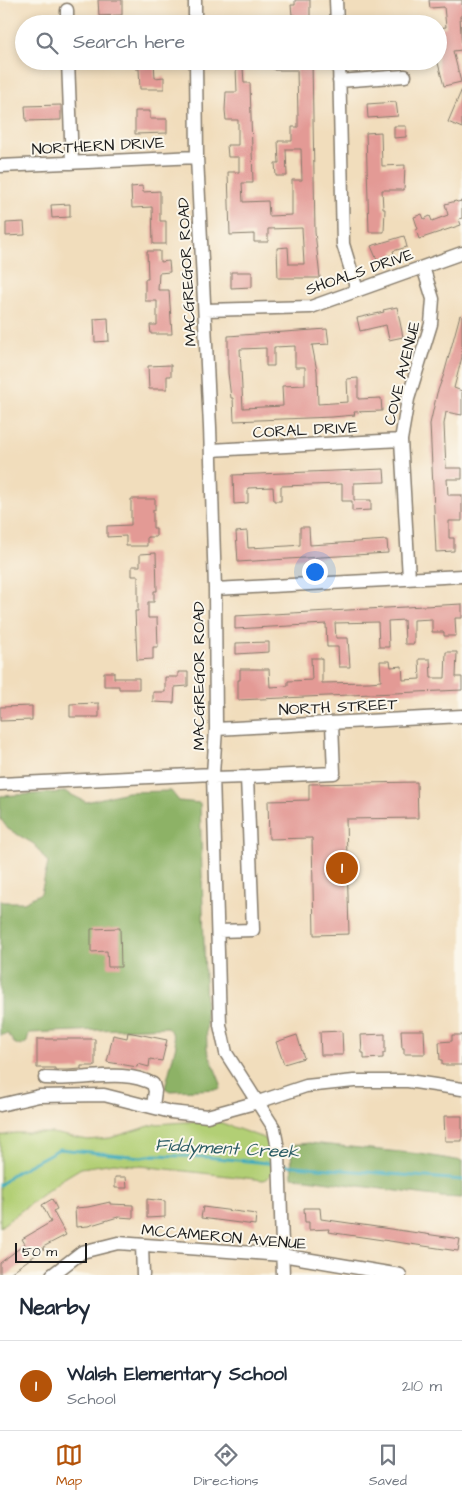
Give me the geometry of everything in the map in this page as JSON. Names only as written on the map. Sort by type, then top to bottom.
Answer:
[{"type":"street","points":[[195,0],[195,15]]},
{"type":"street","points":[[336,0],[337,15]]},
{"type":"street","points":[[67,10],[67,15]]},
{"type":"street","points":[[68,70],[72,163]]},
{"type":"street","name":"MACGREGOR ROAD","points":[[196,70],[197,157],[211,450],[215,588],[216,729],[213,776],[220,1026],[226,1053],[274,1128],[279,1154],[283,1275]]},
{"type":"street","points":[[339,70],[342,244],[357,290]]},
{"type":"street","points":[[339,81],[405,76]]},
{"type":"street","name":"NORTHERN DRIVE","points":[[0,166],[197,157]]},
{"type":"street","name":"SHOALS DRIVE","points":[[205,310],[310,307],[462,253]]},
{"type":"street","name":"COVE AVENUE","points":[[409,578],[401,440],[408,398],[432,324],[433,299],[424,267]]},
{"type":"street","name":"CORAL DRIVE","points":[[211,450],[401,440]]},
{"type":"street","points":[[215,588],[462,576]]},
{"type":"street","name":"NORTH STREET","points":[[216,729],[462,716]]},
{"type":"street","points":[[0,784],[213,776],[247,777],[334,774],[332,723]]},
{"type":"street","points":[[218,931],[253,930],[247,777]]},
{"type":"street","points":[[45,1078],[69,1079],[119,1075],[142,1078],[153,1084],[153,1106]]},
{"type":"street","points":[[0,1105],[39,1096],[104,1095],[171,1112],[207,1116],[306,1086],[354,1081],[408,1081],[462,1089]]},
{"type":"street","name":"MCCAMERON AVENUE","points":[[52,1275],[82,1252],[118,1244],[282,1255],[400,1275]]},
{"type":"street","points":[[142,1245],[143,1275]]},
{"type":"green space","points":[[171,791],[179,801],[200,803],[207,1049],[221,1084],[220,1089],[170,1091],[165,1088],[176,1045],[172,1033],[167,1027],[29,1033],[27,1042],[21,1046],[14,1043],[8,1034],[0,1035],[0,900],[3,902],[24,902],[41,893],[48,863],[34,844],[8,829],[0,818],[0,796],[66,792],[86,802],[127,792]]},
{"type":"green space","points":[[219,1122],[266,1139],[271,1153],[272,1174],[264,1180],[114,1163],[81,1168],[61,1180],[0,1227],[0,1136],[15,1133],[52,1133],[88,1140],[110,1138],[156,1124]]},
{"type":"green space","points":[[310,1143],[420,1154],[462,1161],[462,1198],[292,1177],[291,1145]]},
{"type":"building","points":[[98,0],[122,0],[122,15],[99,15]]},
{"type":"building","points":[[295,0],[310,0],[310,15],[292,15],[291,5],[295,5]]},
{"type":"building","points":[[429,0],[462,0],[462,16],[460,16],[462,50],[453,51],[461,82],[444,86],[440,70],[447,70],[447,15],[445,15],[444,7],[430,8]]},
{"type":"building","points":[[139,70],[155,70],[155,78],[164,77],[164,89],[140,89]]},
{"type":"building","points":[[236,70],[243,70],[244,83],[250,83],[253,183],[242,183],[243,202],[268,201],[269,216],[292,215],[292,180],[302,180],[301,149],[286,149],[287,176],[276,176],[275,163],[279,163],[278,141],[292,141],[292,127],[298,127],[297,70],[312,70],[315,232],[320,278],[278,278],[277,248],[288,247],[289,264],[304,264],[302,228],[268,229],[268,242],[254,242],[254,234],[230,235],[228,172],[239,172],[239,157],[228,157],[227,145],[238,145],[238,120],[226,120],[225,110],[226,92],[237,92]]},
{"type":"building","points":[[462,89],[462,128],[448,122]]},
{"type":"building","points":[[396,102],[398,116],[368,118],[367,104]]},
{"type":"building","points":[[61,105],[61,120],[26,121],[25,106]]},
{"type":"building","points":[[135,111],[150,111],[150,119],[167,119],[167,133],[135,134]]},
{"type":"building","points":[[394,126],[406,126],[406,137],[394,138]]},
{"type":"building","points":[[381,132],[382,166],[405,165],[404,190],[382,190],[383,209],[385,209],[384,232],[369,232],[366,133]]},
{"type":"building","points":[[142,186],[143,192],[160,191],[160,221],[166,221],[166,244],[153,244],[152,207],[132,208],[131,187]]},
{"type":"building","points":[[462,201],[462,218],[459,219],[461,225],[419,239],[414,217],[422,214],[424,219],[430,216],[432,221],[448,215],[445,204]]},
{"type":"building","points":[[70,204],[70,217],[52,218],[51,205]]},
{"type":"building","points":[[24,222],[25,235],[6,236],[6,223]]},
{"type":"building","points":[[404,236],[407,247],[393,251],[394,254],[377,260],[371,246]]},
{"type":"building","points":[[147,251],[160,251],[160,262],[169,261],[170,272],[159,273],[158,290],[169,290],[172,334],[151,334],[150,325],[157,325],[157,301],[145,301],[145,279],[148,279]]},
{"type":"building","points":[[231,272],[252,272],[252,287],[231,288]]},
{"type":"building","points":[[397,307],[403,337],[389,340],[386,325],[360,331],[357,318]]},
{"type":"building","points":[[460,315],[462,316],[462,357],[454,388],[462,391],[462,415],[446,412],[444,424],[446,468],[462,468],[462,479],[447,479],[448,495],[462,495],[462,521],[449,521],[449,538],[454,538],[454,551],[436,552],[430,424]]},
{"type":"building","points":[[108,318],[109,341],[95,342],[94,319]]},
{"type":"building","points":[[327,329],[329,344],[312,345],[317,371],[318,404],[348,402],[347,379],[358,378],[358,399],[381,398],[382,411],[354,412],[355,415],[332,417],[234,421],[233,398],[231,398],[228,373],[228,336]],"holes":[[[295,346],[295,367],[305,367],[305,385],[282,386],[283,406],[243,408],[240,349],[266,348],[266,366],[274,366],[274,347]]]},
{"type":"building","points":[[171,365],[171,376],[167,376],[167,389],[149,389],[148,366]]},
{"type":"building","points":[[384,469],[385,482],[354,483],[354,500],[371,500],[371,510],[352,511],[352,501],[342,501],[342,484],[281,486],[281,501],[274,501],[273,487],[248,488],[248,503],[234,504],[233,475]]},
{"type":"building","points":[[131,499],[155,499],[153,528],[156,528],[156,537],[147,537],[147,546],[126,546],[126,536],[107,537],[107,526],[131,525]]},
{"type":"building","points":[[300,527],[309,527],[310,545],[387,540],[388,553],[238,562],[236,532],[247,531],[248,548],[288,546],[300,545]]},
{"type":"building","points":[[156,553],[157,591],[154,591],[154,602],[148,602],[148,618],[157,618],[158,647],[153,647],[153,659],[137,660],[135,611],[138,611],[138,576],[132,576],[132,566],[140,566],[140,554]]},
{"type":"building","points":[[462,604],[462,618],[455,618],[456,636],[444,636],[444,632],[432,632],[432,619],[414,620],[414,644],[405,644],[404,620],[388,621],[389,647],[379,647],[378,622],[335,623],[336,638],[348,638],[350,667],[339,667],[338,647],[327,647],[326,624],[235,629],[235,616]]},
{"type":"building","points":[[269,642],[269,652],[236,654],[236,643]]},
{"type":"building","points":[[446,652],[457,652],[456,677],[462,677],[462,690],[238,700],[240,669],[269,669],[270,687],[288,686],[288,681],[312,680],[311,658],[322,658],[322,683],[369,682],[381,681],[380,661],[390,661],[391,667],[402,666],[403,680],[420,679],[419,659],[430,659],[431,678],[445,678]]},
{"type":"building","points":[[104,672],[114,672],[114,678],[139,678],[139,689],[119,689],[119,686],[104,686]]},
{"type":"building","points":[[178,672],[188,672],[188,686],[175,687],[174,703],[153,702],[153,692],[165,692],[165,677],[178,677]]},
{"type":"building","points":[[99,703],[99,717],[70,717],[70,704]]},
{"type":"building","points":[[32,706],[32,720],[0,721],[0,707]]},
{"type":"building","points":[[417,782],[418,818],[346,819],[349,934],[314,935],[312,838],[269,839],[268,801],[309,800],[309,784]]},
{"type":"building","points":[[120,928],[121,967],[108,967],[107,951],[91,952],[91,929]]},
{"type":"building","points":[[401,1030],[424,1030],[425,1054],[404,1054]]},
{"type":"building","points":[[342,1031],[343,1055],[321,1055],[320,1032]]},
{"type":"building","points":[[128,1032],[167,1040],[162,1061],[150,1059],[149,1067],[138,1064],[137,1067],[107,1062],[113,1035],[127,1038]]},
{"type":"building","points":[[385,1034],[385,1053],[383,1053],[383,1058],[364,1059],[361,1035]]},
{"type":"building","points":[[297,1035],[304,1058],[284,1064],[276,1042]]},
{"type":"building","points":[[452,1035],[462,1035],[462,1065],[442,1065],[439,1042],[452,1041]]},
{"type":"building","points":[[37,1039],[95,1039],[95,1066],[81,1066],[81,1069],[68,1070],[37,1068]]},
{"type":"building","points":[[444,1116],[462,1116],[462,1141],[445,1141]]},
{"type":"building","points":[[115,1177],[126,1177],[127,1188],[115,1188]]},
{"type":"building","points":[[52,1199],[57,1209],[53,1211],[66,1235],[43,1247],[44,1249],[7,1275],[0,1275],[0,1263],[25,1244],[22,1239],[51,1222],[42,1205]]},
{"type":"building","points":[[147,1199],[165,1201],[165,1217],[147,1218]]},
{"type":"building","points":[[110,1202],[110,1204],[133,1205],[133,1218],[118,1217],[88,1226],[76,1227],[75,1208]]},
{"type":"building","points":[[203,1207],[256,1214],[255,1225],[201,1218]]},
{"type":"building","points":[[304,1208],[320,1208],[321,1219],[460,1239],[458,1251],[328,1232],[329,1229],[309,1230],[309,1222],[305,1222]]},
{"type":"waterway","name":"Fiddyment Creek","points":[[0,1185],[11,1175],[59,1149],[141,1157],[155,1155],[206,1157],[277,1164]]},
{"type":"waterway","name":"Fiddyment Creek","points":[[283,1165],[462,1180]]},
{"type":"place","name":"Walsh Elementary School","points":[[342,868]]}]
